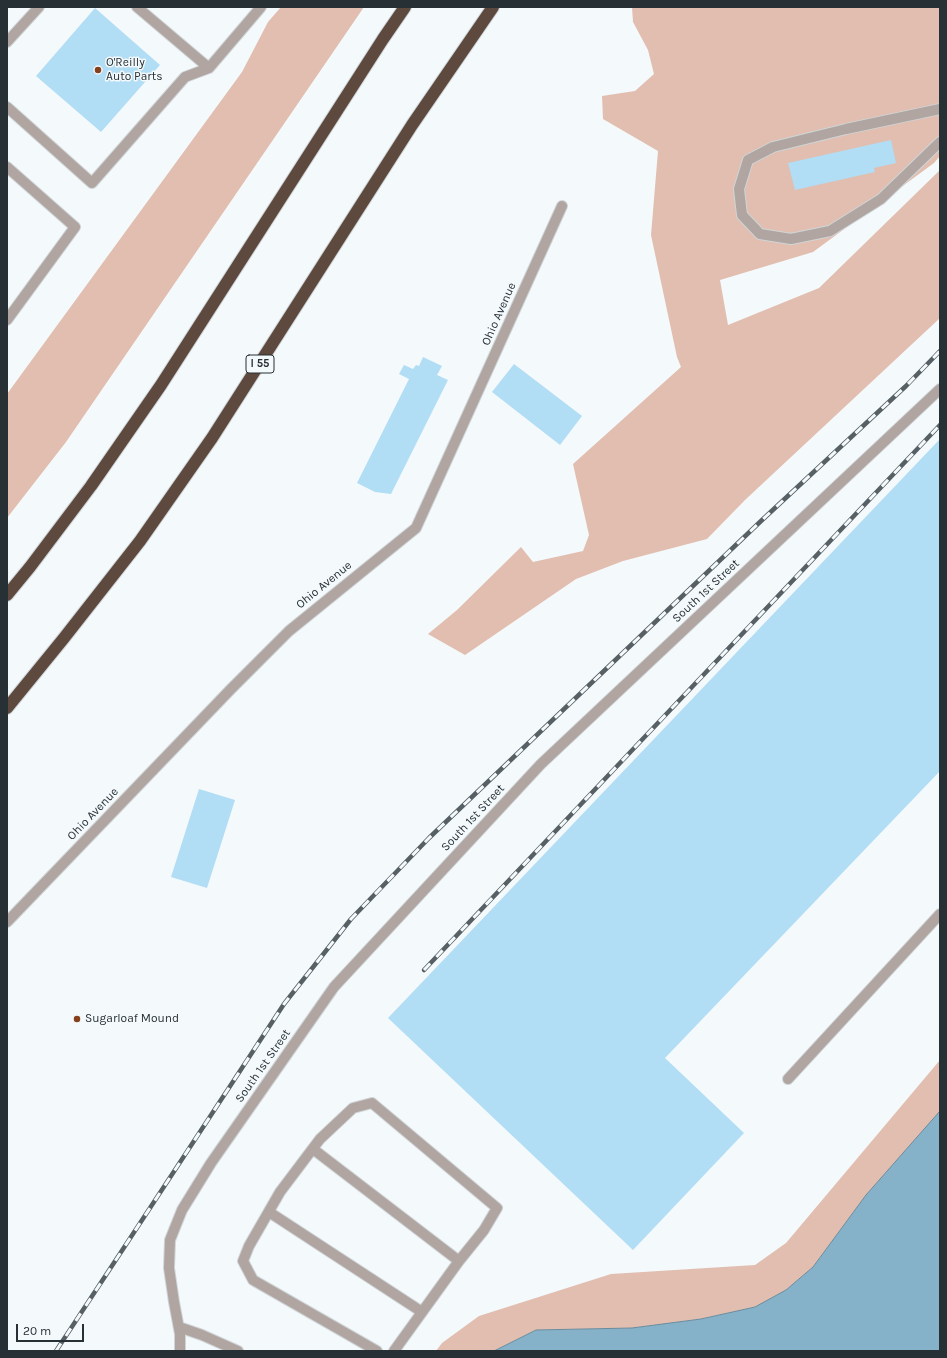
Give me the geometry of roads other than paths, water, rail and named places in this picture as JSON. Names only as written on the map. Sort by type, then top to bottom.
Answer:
[{"type":"highway","points":[[7,595],[91,486],[161,385],[378,46],[405,7]]},
{"type":"highway","name":"I 55","points":[[7,708],[140,541],[212,438],[412,125],[493,7]]},
{"type":"street","points":[[7,42],[39,7]]},
{"type":"street","points":[[137,7],[209,68]]},
{"type":"street","points":[[7,107],[92,183],[185,77],[209,68],[260,7]]},
{"type":"street","points":[[940,109],[846,129],[773,147],[748,160],[739,189],[742,215],[760,234],[791,239],[830,231],[880,199],[940,142]]},
{"type":"street","points":[[7,167],[75,226],[7,320]]},
{"type":"street","name":"Ohio Avenue","points":[[7,922],[229,690],[289,631],[416,528],[562,206]]},
{"type":"street","name":"South 1st Street","points":[[180,1351],[180,1334],[170,1268],[170,1240],[182,1210],[211,1163],[334,987],[541,764],[940,389]]},
{"type":"street","points":[[788,1079],[940,914]]},
{"type":"street","points":[[377,1351],[252,1280],[243,1261],[249,1246],[280,1192],[320,1139],[353,1108],[372,1103],[497,1208],[484,1230],[459,1261],[394,1351]]},
{"type":"street","points":[[313,1149],[459,1261]]},
{"type":"street","points":[[269,1212],[422,1312]]},
{"type":"street","points":[[179,1327],[202,1335],[238,1351]]},
{"type":"water","points":[[940,1111],[940,1351],[494,1351],[536,1330],[632,1328],[701,1319],[755,1307],[786,1290],[813,1267],[866,1195]]},
{"type":"railway","points":[[56,1351],[284,1004],[351,919],[429,838],[761,521],[906,386],[940,351]]},
{"type":"railway","points":[[424,970],[940,425]]},
{"type":"place","name":"O'Reilly Auto Parts","points":[[98,70]]},
{"type":"place","name":"Sugarloaf Mound","points":[[77,1019]]}]
